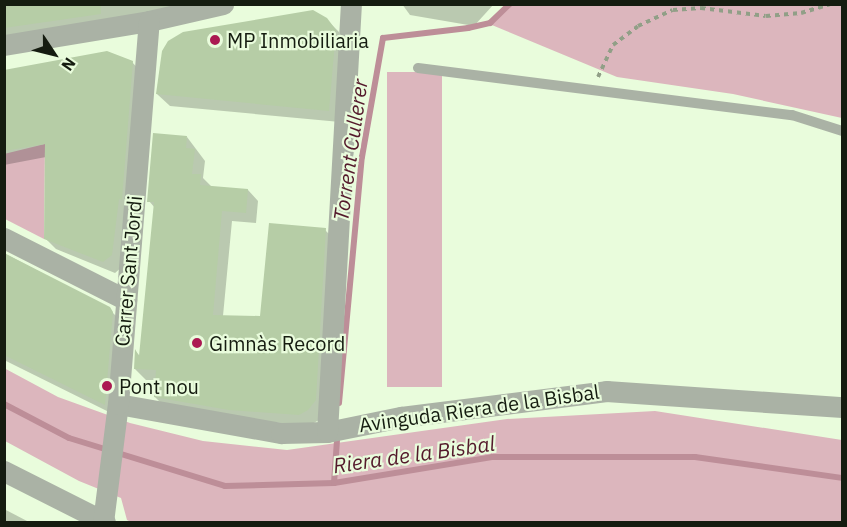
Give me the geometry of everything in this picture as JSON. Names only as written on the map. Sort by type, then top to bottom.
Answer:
[{"type":"street","points":[[4,45],[149,21],[224,4]]},
{"type":"street","points":[[327,432],[338,192],[351,4]]},
{"type":"street","name":"Carrer Sant Jordi","points":[[104,522],[117,411],[149,21]]},
{"type":"street","points":[[4,238],[126,300]]},
{"type":"street","name":"Avinguda Riera de la Bisbal","points":[[117,411],[281,433],[327,432],[401,417],[606,391],[843,407]]},
{"type":"street","points":[[4,471],[104,522]]},
{"type":"lane","points":[[418,68],[792,115],[843,131]]},
{"type":"path","points":[[592,89],[613,45],[638,26],[673,10],[701,8],[766,15],[801,13],[830,4]]},
{"type":"shaded area","points":[[506,5],[842,5],[842,118],[733,94],[617,77],[487,23]]},
{"type":"shaded area","points":[[387,72],[442,72],[442,387],[387,387]]},
{"type":"shaded area","points":[[45,144],[44,239],[5,219],[4,154]]},
{"type":"shaded area","points":[[4,368],[58,397],[130,423],[203,441],[287,450],[507,419],[655,411],[842,440],[842,522],[131,522],[127,520],[121,498],[79,481],[5,441]]},
{"type":"building","points":[[4,4],[101,4],[101,14],[4,28]]},
{"type":"building","points":[[313,10],[327,18],[336,30],[329,111],[156,94],[162,51],[168,41],[183,32]]},
{"type":"building","points":[[107,51],[133,61],[122,200],[119,199],[112,255],[103,262],[44,239],[45,144],[4,151],[4,70]]},
{"type":"building","points":[[153,133],[187,136],[186,148],[195,149],[192,174],[201,174],[200,185],[248,189],[246,213],[222,211],[213,315],[260,316],[269,223],[326,228],[316,400],[308,410],[299,415],[229,410],[154,397],[156,370],[134,369],[135,349],[139,356],[154,202],[147,202]]},
{"type":"building","points":[[4,253],[110,307],[113,312],[105,405],[4,355]]},
{"type":"waterway","name":"Torrent Cullerer","points":[[339,403],[362,157],[383,38],[468,28],[490,23],[510,4]]},
{"type":"waterway","name":"Riera de la Bisbal","points":[[4,404],[69,438],[225,486],[334,483],[492,457],[695,457],[842,478]]},
{"type":"waterway","name":"Torrent Cullerer","points":[[334,483],[337,440]]},
{"type":"place","name":"MP Inmobiliaria","points":[[215,40]]},
{"type":"place","name":"Gimnàs Record","points":[[197,343]]},
{"type":"place","name":"Pont nou","points":[[107,386]]}]
